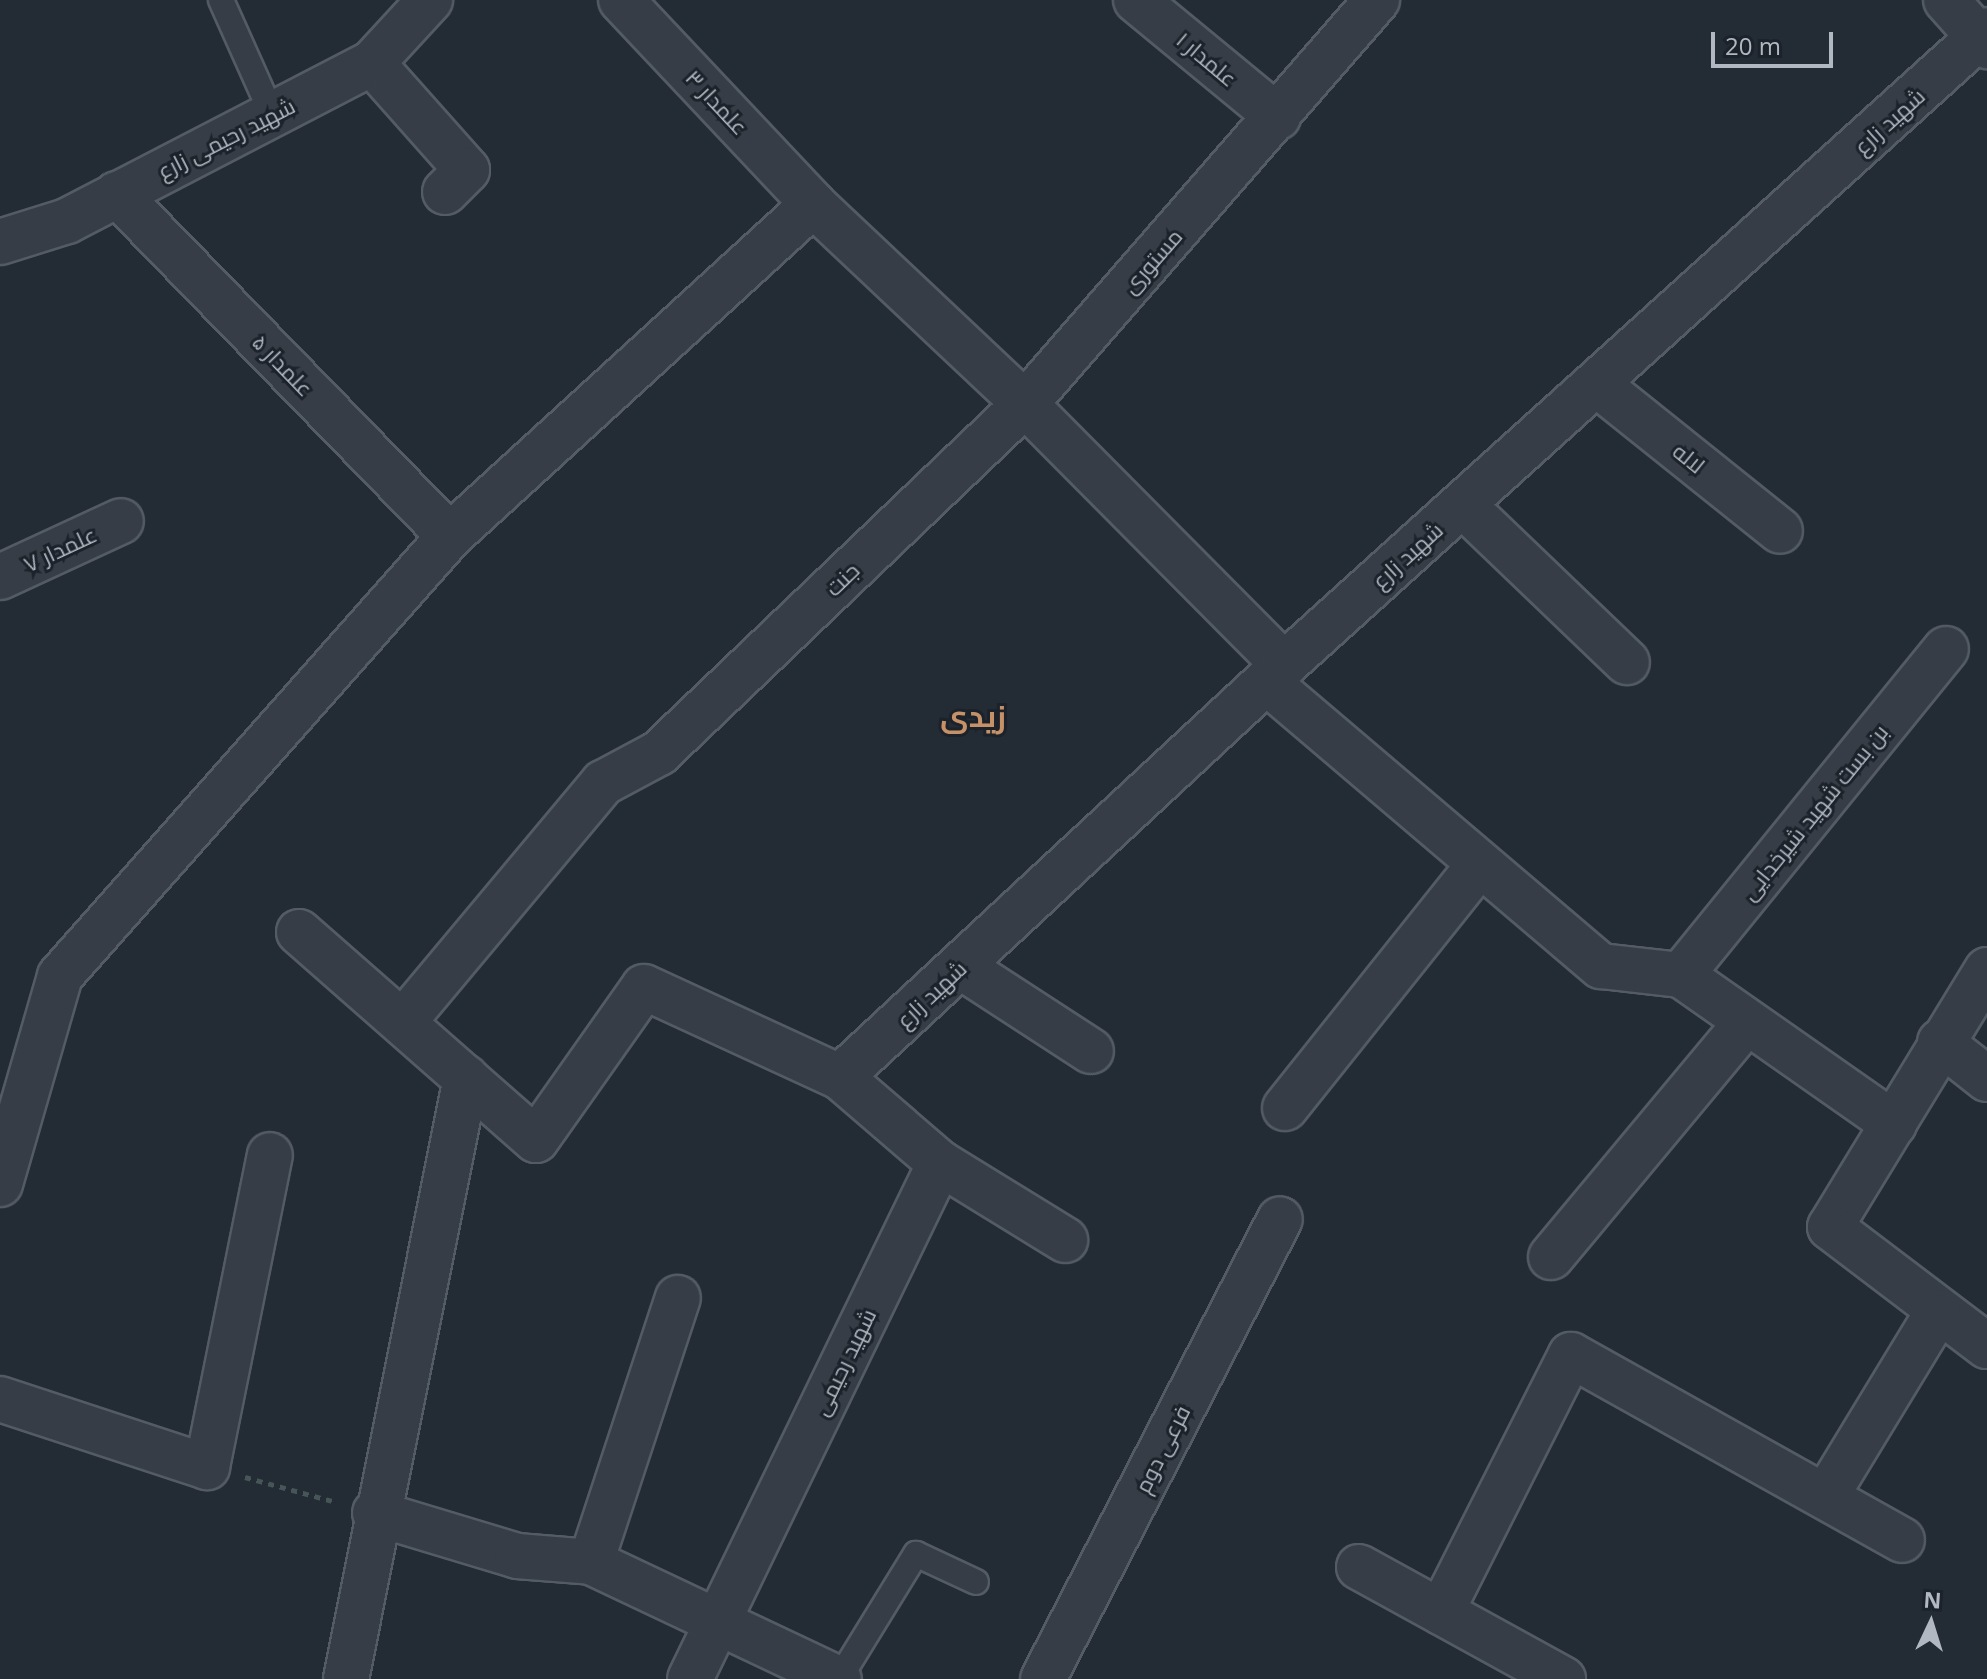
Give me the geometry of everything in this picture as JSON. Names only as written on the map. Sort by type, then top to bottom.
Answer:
[{"type":"street","name":"شهید رحیمی زارع","points":[[0,242],[67,221],[372,63],[430,0]]},
{"type":"street","name":"علمدار ۳","points":[[621,0],[813,204],[1025,404],[1276,674],[1480,864],[1601,966],[1681,975]]},
{"type":"street","name":"علمدار ۱","points":[[1136,0],[1278,117]]},
{"type":"street","name":"مستوری","points":[[1025,404],[1377,0]]},
{"type":"street","points":[[1946,0],[1985,38]]},
{"type":"street","name":"شهید زارع","points":[[840,1077],[1276,674],[1985,38]]},
{"type":"street","points":[[372,63],[467,170],[445,192]]},
{"type":"street","name":"علمدار ۵","points":[[117,194],[450,536]]},
{"type":"street","points":[[0,1184],[60,976],[450,536],[813,204]]},
{"type":"street","name":"لاله","points":[[1598,385],[1780,531]]},
{"type":"street","name":"جنت","points":[[403,1022],[603,783],[659,753],[1025,404]]},
{"type":"street","points":[[1463,505],[1627,662]]},
{"type":"street","name":"علمدار ۷","points":[[0,577],[121,521]]},
{"type":"street","name":"بن بست شهید شیرخدایی","points":[[1681,975],[1946,649]]},
{"type":"street","points":[[1285,1108],[1480,864]]},
{"type":"street","points":[[299,932],[536,1140],[644,987],[840,1077],[940,1163],[1065,1240]]},
{"type":"street","points":[[960,966],[1091,1051]]},
{"type":"street","points":[[1987,970],[1940,1042],[1830,1227],[1938,1312],[1987,1346]]},
{"type":"street","points":[[1681,975],[1894,1124]]},
{"type":"street","points":[[1551,1257],[1747,1022]]},
{"type":"street","points":[[1940,1042],[1987,1079]]},
{"type":"street","points":[[346,1679],[375,1513],[466,1078]]},
{"type":"street","points":[[0,1399],[207,1467],[270,1155]]},
{"type":"street","name":"شهید رحیمی","points":[[690,1679],[940,1163]]},
{"type":"street","name":"فرعی دوم","points":[[1043,1679],[1280,1219]]},
{"type":"street","points":[[591,1562],[678,1298]]},
{"type":"street","points":[[1826,1496],[1938,1312]]},
{"type":"street","points":[[1441,1612],[1571,1355],[1902,1540]]},
{"type":"street","points":[[375,1513],[517,1556],[591,1562],[839,1679]]},
{"type":"street","points":[[1359,1567],[1563,1679]]},
{"type":"lane","points":[[221,0],[272,114]]},
{"type":"lane","points":[[839,1679],[916,1554],[976,1582]]},
{"type":"path","points":[[207,1467],[375,1513]]},
{"type":"district","name":"زیدی","points":[[973,716]]}]
